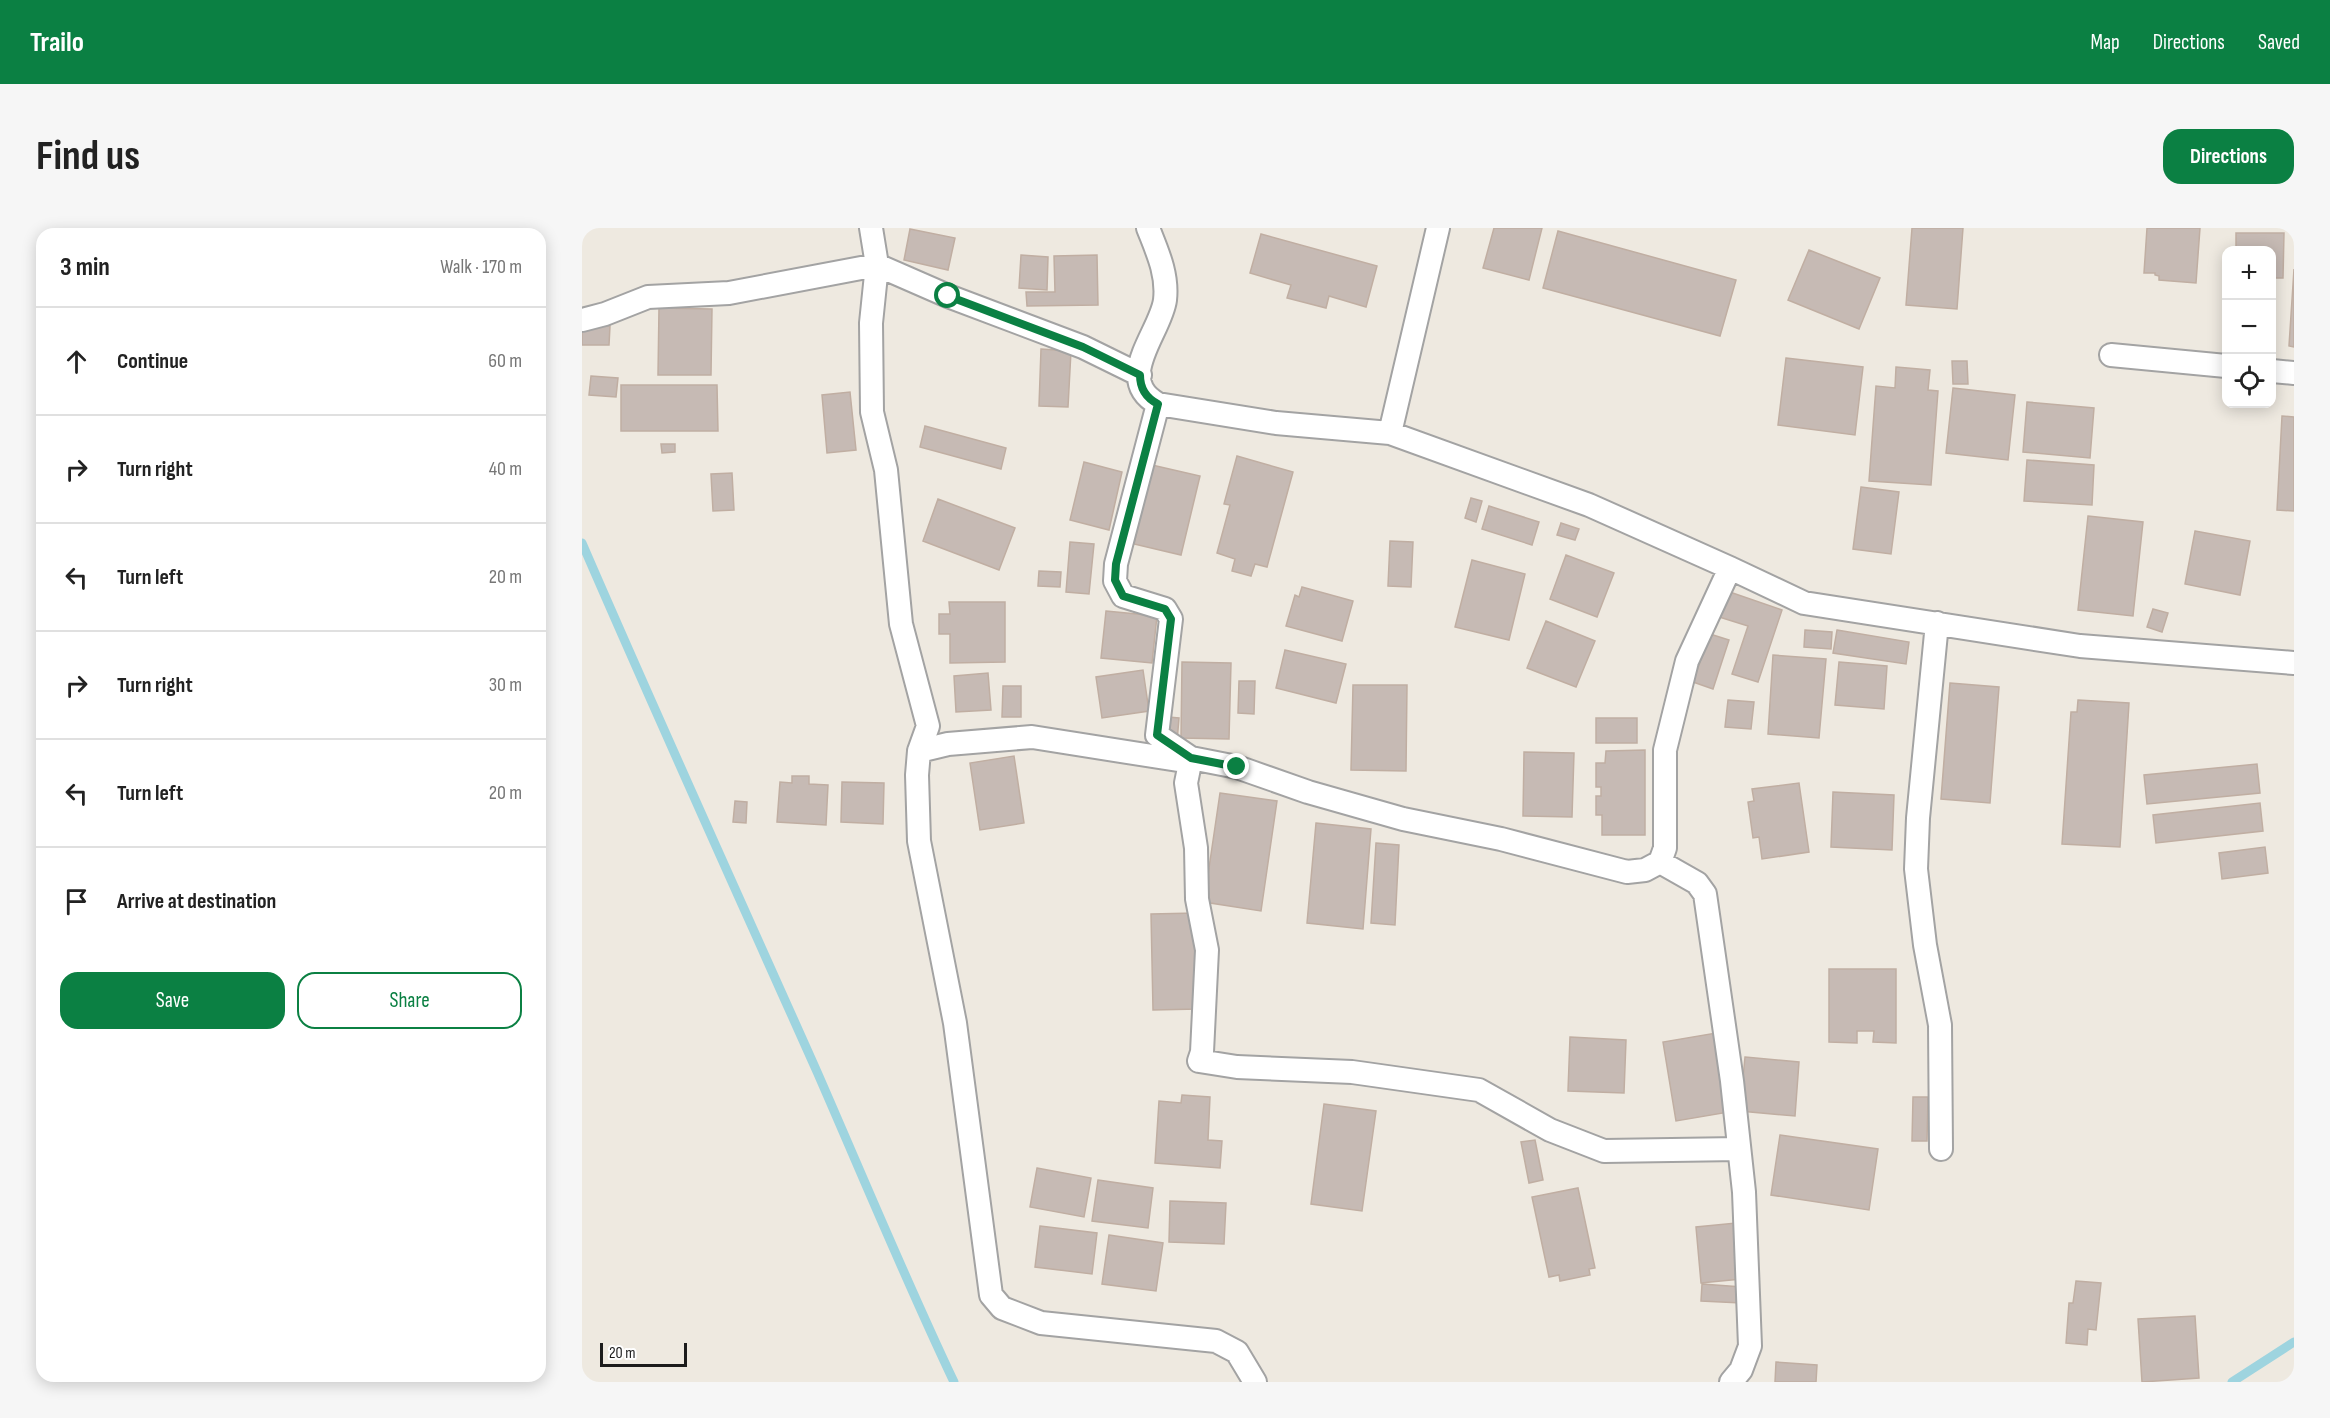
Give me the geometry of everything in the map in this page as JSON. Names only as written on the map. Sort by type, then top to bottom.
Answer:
[{"type":"street","points":[[871,228],[877,265],[871,322],[872,412],[886,470],[901,624],[928,726],[919,751],[917,775],[919,842],[955,1023],[991,1295],[1002,1308],[1041,1323],[1216,1341],[1238,1352],[1255,1382]]},
{"type":"street","points":[[1148,228],[1161,261],[1165,280],[1165,302],[1140,361],[1140,384],[1148,399],[1158,404],[1276,423],[1390,433],[1588,505],[1804,603],[2080,646],[2294,663]]},
{"type":"street","points":[[1390,433],[1438,228]]},
{"type":"street","points":[[582,320],[605,314],[648,297],[729,293],[877,265],[948,296],[1083,347],[1140,375]]},
{"type":"street","points":[[2111,355],[2222,366]]},
{"type":"street","points":[[2276,371],[2294,373]]},
{"type":"street","points":[[1158,404],[1116,564],[1115,580],[1123,596],[1165,609],[1170,613],[1157,735],[1191,758]]},
{"type":"street","points":[[919,751],[948,744],[1032,737],[1178,760],[1191,758],[1237,767],[1308,792],[1403,819],[1501,839],[1627,872],[1646,870],[1660,862],[1665,848],[1665,750],[1687,662],[1731,568]]},
{"type":"street","points":[[1937,623],[1918,818],[1916,869],[1925,945],[1940,1025],[1941,1149]]},
{"type":"street","points":[[1191,758],[1186,783],[1196,848],[1197,899],[1207,950],[1202,1052],[1199,1060],[1237,1067],[1352,1072],[1479,1090],[1550,1130],[1604,1151],[1739,1149]]},
{"type":"street","points":[[1660,862],[1697,884],[1705,894],[1732,1081],[1744,1192],[1750,1346],[1741,1370],[1731,1382]]},
{"type":"building","points":[[1494,228],[1542,228],[1529,280],[1483,268]]},
{"type":"building","points":[[1912,228],[1963,228],[1957,309],[1906,305]]},
{"type":"building","points":[[2147,228],[2200,228],[2196,283],[2159,280],[2159,276],[2155,273],[2144,273]]},
{"type":"building","points":[[910,229],[955,238],[948,270],[904,260]]},
{"type":"building","points":[[1558,231],[1736,280],[1720,336],[1543,288]]},
{"type":"building","points":[[2236,233],[2284,233],[2283,278],[2276,278],[2276,246],[2236,246]]},
{"type":"building","points":[[1261,234],[1377,266],[1366,307],[1329,296],[1326,308],[1287,298],[1291,285],[1250,273]]},
{"type":"building","points":[[1809,250],[1880,278],[1859,329],[1788,300]]},
{"type":"building","points":[[1021,255],[1048,257],[1047,290],[1019,288]]},
{"type":"building","points":[[1097,255],[1098,305],[1027,306],[1026,292],[1055,292],[1054,256]]},
{"type":"building","points":[[2294,269],[2294,347],[2289,346]]},
{"type":"building","points":[[659,308],[712,309],[711,375],[658,375]]},
{"type":"building","points":[[582,325],[610,326],[609,345],[582,345]]},
{"type":"building","points":[[1041,349],[1071,351],[1068,407],[1039,406]]},
{"type":"building","points":[[1786,358],[1863,367],[1855,435],[1778,425]]},
{"type":"building","points":[[1952,361],[1967,361],[1968,384],[1953,384]]},
{"type":"building","points":[[1896,367],[1930,370],[1928,390],[1938,391],[1931,485],[1869,481],[1876,386],[1895,388]]},
{"type":"building","points":[[591,376],[618,378],[616,397],[589,395]]},
{"type":"building","points":[[621,385],[717,385],[718,431],[621,431]]},
{"type":"building","points":[[1953,388],[2015,395],[2008,460],[1946,453]]},
{"type":"building","points":[[850,392],[856,450],[827,453],[822,395]]},
{"type":"building","points":[[2027,402],[2094,408],[2090,458],[2023,452]]},
{"type":"building","points":[[2282,416],[2294,417],[2294,511],[2277,510]]},
{"type":"building","points":[[925,426],[1006,448],[1001,469],[920,447]]},
{"type":"building","points":[[661,444],[675,444],[675,452],[662,453]]},
{"type":"building","points":[[1237,456],[1293,472],[1267,567],[1255,564],[1251,576],[1232,571],[1235,559],[1217,553],[1230,505],[1224,504]]},
{"type":"building","points":[[2027,460],[2094,465],[2092,505],[2024,501]]},
{"type":"building","points":[[1084,462],[1122,472],[1109,530],[1070,520]]},
{"type":"building","points":[[1152,465],[1200,476],[1181,555],[1134,544]]},
{"type":"building","points":[[732,473],[734,510],[713,511],[711,474]]},
{"type":"building","points":[[1861,487],[1899,492],[1891,554],[1853,549]]},
{"type":"building","points":[[1471,498],[1482,501],[1476,522],[1465,518]]},
{"type":"building","points":[[938,499],[1015,528],[999,570],[923,541]]},
{"type":"building","points":[[1489,506],[1539,522],[1532,545],[1482,529]]},
{"type":"building","points":[[2088,516],[2143,522],[2133,616],[2078,610]]},
{"type":"building","points":[[1561,523],[1579,529],[1575,540],[1557,535]]},
{"type":"building","points":[[2195,531],[2250,541],[2240,595],[2185,584]]},
{"type":"building","points":[[1390,541],[1413,542],[1411,587],[1388,586]]},
{"type":"building","points":[[1070,542],[1094,544],[1089,594],[1066,592]]},
{"type":"building","points":[[1566,555],[1614,573],[1597,617],[1550,599]]},
{"type":"building","points":[[1472,560],[1525,574],[1509,640],[1455,627]]},
{"type":"building","points":[[1039,571],[1061,572],[1060,587],[1038,586]]},
{"type":"building","points":[[1302,587],[1353,601],[1342,641],[1286,626],[1295,595],[1299,597]]},
{"type":"building","points":[[1724,590],[1782,610],[1758,682],[1732,674],[1748,626],[1716,616]]},
{"type":"building","points":[[949,602],[1005,602],[1005,662],[950,663],[950,634],[939,634],[939,614],[950,614]]},
{"type":"building","points":[[2153,609],[2168,613],[2162,632],[2147,627]]},
{"type":"building","points":[[1106,611],[1157,616],[1152,663],[1101,658]]},
{"type":"building","points":[[1546,621],[1595,641],[1576,687],[1527,668]]},
{"type":"building","points":[[1805,630],[1832,632],[1831,649],[1804,647]]},
{"type":"building","points":[[1837,630],[1909,642],[1906,664],[1833,653]]},
{"type":"building","points":[[1710,634],[1729,640],[1713,689],[1693,682]]},
{"type":"building","points":[[1285,650],[1346,664],[1336,703],[1276,688]]},
{"type":"building","points":[[1773,655],[1826,659],[1819,738],[1768,734]]},
{"type":"building","points":[[1182,662],[1231,663],[1229,739],[1181,738]]},
{"type":"building","points":[[1839,662],[1887,666],[1884,709],[1835,705]]},
{"type":"building","points":[[1143,670],[1149,711],[1102,718],[1096,677]]},
{"type":"building","points":[[988,673],[991,710],[956,712],[954,676]]},
{"type":"building","points":[[1239,681],[1255,681],[1254,714],[1238,713]]},
{"type":"building","points":[[1950,683],[1999,687],[1990,803],[1941,799]]},
{"type":"building","points":[[1353,685],[1407,685],[1406,771],[1351,770]]},
{"type":"building","points":[[1003,686],[1021,686],[1021,717],[1002,717]]},
{"type":"building","points":[[1728,700],[1754,702],[1751,729],[1725,727]]},
{"type":"building","points":[[2078,700],[2129,703],[2120,847],[2062,844],[2071,712],[2077,712]]},
{"type":"building","points":[[1168,717],[1179,718],[1177,742],[1165,741]]},
{"type":"building","points":[[1596,718],[1637,718],[1637,743],[1596,743]]},
{"type":"building","points":[[1645,750],[1645,835],[1602,835],[1602,815],[1596,815],[1596,796],[1601,796],[1601,787],[1596,787],[1596,763],[1605,763],[1606,751]]},
{"type":"building","points":[[1524,752],[1574,753],[1572,817],[1523,816]]},
{"type":"building","points":[[1014,756],[1024,823],[980,830],[970,763]]},
{"type":"building","points":[[2257,764],[2260,793],[2147,804],[2144,775]]},
{"type":"building","points":[[792,776],[809,776],[809,784],[828,785],[826,825],[777,822],[780,782],[792,783]]},
{"type":"building","points":[[842,782],[884,783],[883,824],[841,822]]},
{"type":"building","points":[[1799,783],[1809,852],[1762,859],[1759,837],[1753,838],[1748,802],[1754,801],[1752,789]]},
{"type":"building","points":[[1833,792],[1894,795],[1892,850],[1831,847]]},
{"type":"building","points":[[1220,793],[1277,801],[1261,911],[1204,902]]},
{"type":"building","points":[[735,801],[747,802],[746,823],[733,822]]},
{"type":"building","points":[[2260,803],[2263,831],[2156,843],[2153,815]]},
{"type":"building","points":[[1316,823],[1371,829],[1363,929],[1307,923]]},
{"type":"building","points":[[1376,843],[1399,845],[1395,925],[1371,923]]},
{"type":"building","points":[[2265,847],[2268,873],[2222,879],[2219,853]]},
{"type":"building","points":[[1196,913],[1198,1009],[1153,1010],[1151,914]]},
{"type":"building","points":[[1829,969],[1896,969],[1896,1043],[1873,1042],[1874,1031],[1857,1031],[1857,1043],[1829,1042]]},
{"type":"building","points":[[1716,1033],[1729,1112],[1676,1121],[1663,1042]]},
{"type":"building","points":[[1570,1037],[1626,1040],[1624,1093],[1568,1091]]},
{"type":"building","points":[[1745,1057],[1799,1062],[1795,1116],[1740,1111]]},
{"type":"building","points":[[1182,1095],[1210,1097],[1208,1140],[1222,1141],[1220,1168],[1155,1163],[1159,1101],[1181,1103]]},
{"type":"building","points":[[1913,1097],[1928,1097],[1927,1141],[1912,1141]]},
{"type":"building","points":[[1324,1104],[1376,1111],[1362,1211],[1311,1204]]},
{"type":"building","points":[[1780,1135],[1878,1149],[1869,1210],[1771,1195]]},
{"type":"building","points":[[1535,1140],[1543,1180],[1529,1183],[1521,1142]]},
{"type":"building","points":[[1037,1168],[1091,1178],[1084,1217],[1030,1207]]},
{"type":"building","points":[[1098,1180],[1153,1188],[1148,1228],[1092,1221]]},
{"type":"building","points":[[1578,1188],[1595,1268],[1589,1269],[1590,1275],[1560,1281],[1559,1275],[1549,1277],[1532,1197]]},
{"type":"building","points":[[1170,1201],[1226,1203],[1224,1244],[1169,1242]]},
{"type":"building","points":[[1736,1223],[1741,1279],[1701,1283],[1696,1227]]},
{"type":"building","points":[[1040,1226],[1097,1233],[1092,1274],[1035,1267]]},
{"type":"building","points":[[1109,1235],[1163,1243],[1156,1291],[1102,1284]]},
{"type":"building","points":[[2076,1281],[2101,1283],[2096,1330],[2088,1329],[2087,1345],[2066,1343],[2069,1303],[2073,1303]]},
{"type":"building","points":[[1702,1284],[1742,1287],[1741,1303],[1701,1301]]},
{"type":"building","points":[[2195,1316],[2199,1378],[2142,1382],[2138,1319]]},
{"type":"building","points":[[1776,1362],[1817,1365],[1816,1382],[1775,1382]]},
{"type":"waterway","points":[[582,543],[954,1382]]},
{"type":"waterway","points":[[2232,1382],[2294,1342]]},
{"type":"route","points":[[948,296],[1083,347],[1140,375],[1140,384],[1148,399],[1158,404],[1116,564],[1115,580],[1123,596],[1165,609],[1170,613],[1157,735],[1191,758],[1237,767]]}]
